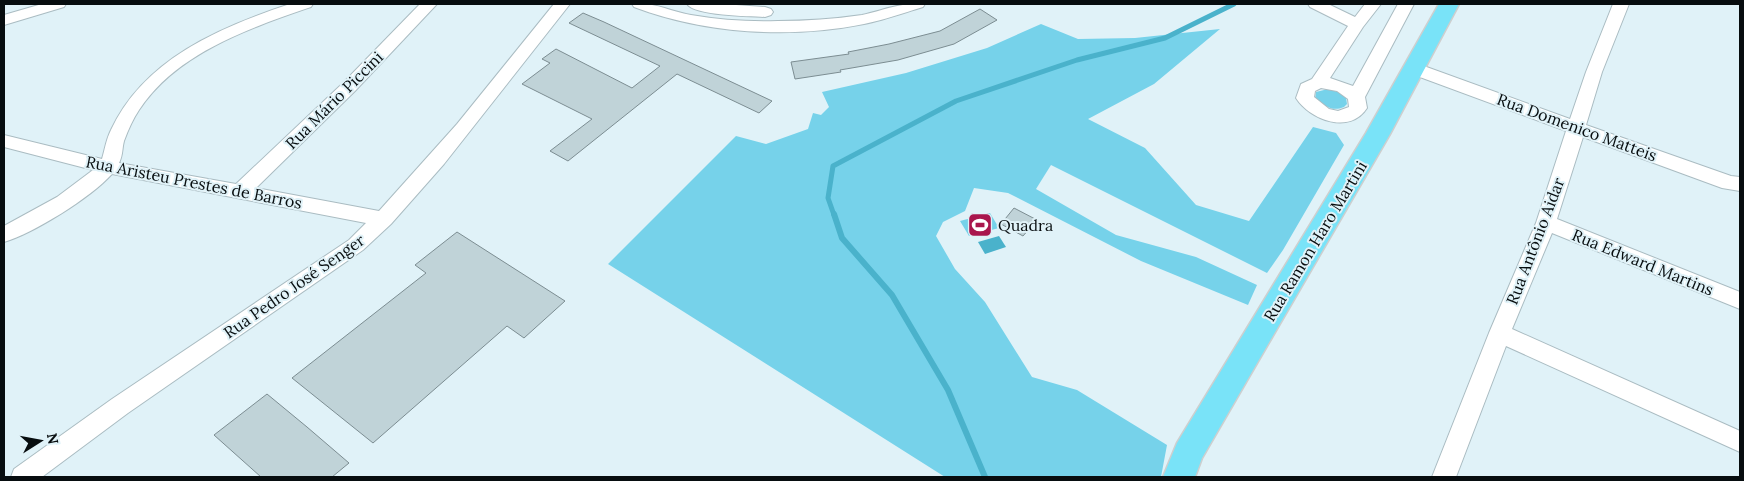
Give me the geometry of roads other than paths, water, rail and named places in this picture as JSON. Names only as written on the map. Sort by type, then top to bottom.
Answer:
[{"type":"main road","name":"Rua Ramon Haro Martini","points":[[1179,477],[1188,453],[1378,134],[1449,4]]},
{"type":"street","points":[[4,20],[58,4]]},
{"type":"street","points":[[4,235],[84,188],[102,174],[111,160],[115,141],[134,104],[159,78],[183,59],[214,39],[239,27],[304,4]]},
{"type":"street","name":"Rua Pedro José Senger","points":[[23,477],[120,406],[356,245],[384,219],[474,114],[562,4]]},
{"type":"street","points":[[640,4],[677,16],[719,23],[760,26],[804,26],[860,20],[917,4]]},
{"type":"street","points":[[695,4],[741,11],[800,14],[866,4]]},
{"type":"street","points":[[1316,4],[1357,24]]},
{"type":"street","points":[[1318,83],[1357,24],[1373,4]]},
{"type":"street","points":[[1356,97],[1343,87],[1334,84],[1318,83],[1307,88],[1305,98],[1309,104],[1322,113],[1340,116],[1355,112],[1358,108],[1356,97],[1406,4]]},
{"type":"street","name":"Rua Antônio Aidar","points":[[1448,476],[1500,333],[1546,223],[1594,72],[1621,4]]},
{"type":"street","name":"Rua Mário Piccini","points":[[241,191],[349,87],[427,5]]},
{"type":"street","name":"Rua Domenico Matteis","points":[[1415,69],[1729,183],[1740,184]]},
{"type":"street","name":"Rua Aristeu Prestes de Barros","points":[[4,141],[107,167],[384,219]]},
{"type":"street","name":"Rua Edward Martins","points":[[1546,223],[1740,301]]},
{"type":"street","points":[[1500,333],[1740,442]]},
{"type":"waterway","points":[[834,215],[828,198],[833,166],[956,101],[1077,60],[1165,38],[1234,4]]},
{"type":"waterway","points":[[834,214],[842,238],[892,295],[948,390],[985,477]]},
{"type":"place","name":"Quadra","points":[[980,225]]}]
